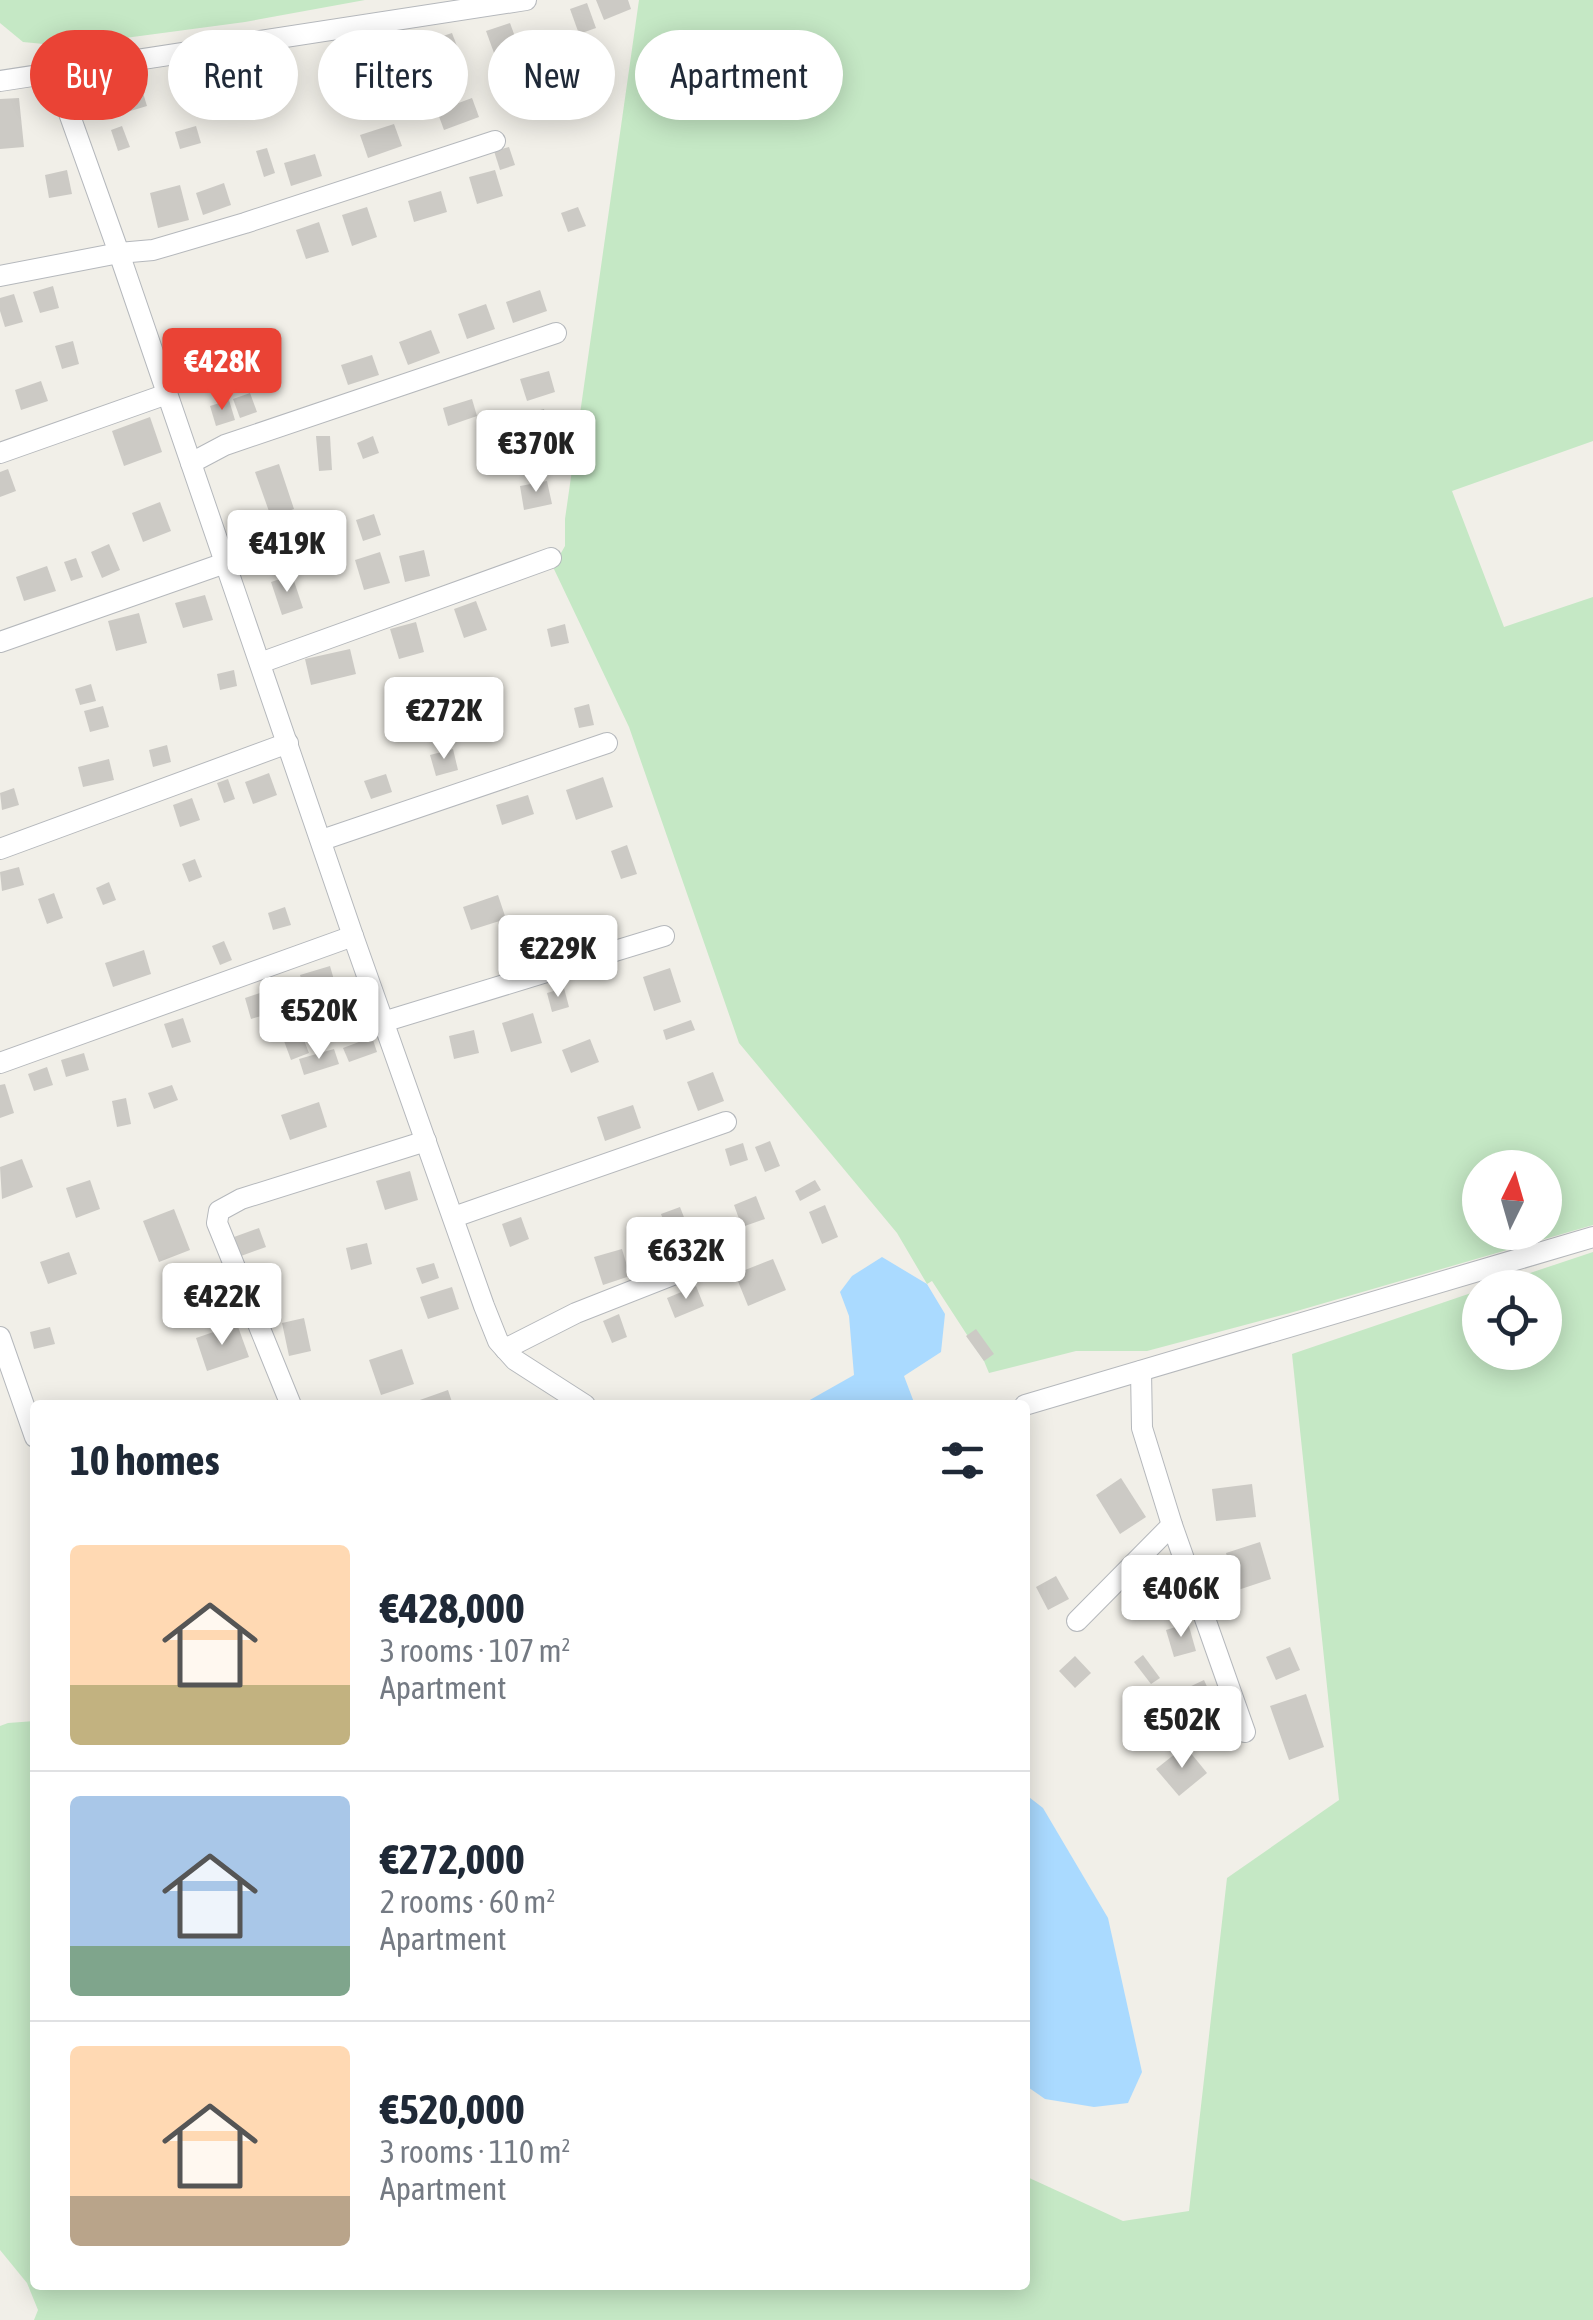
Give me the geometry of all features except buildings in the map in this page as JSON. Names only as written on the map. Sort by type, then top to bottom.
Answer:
[{"type":"street","points":[[148,59],[526,0]]},
{"type":"street","points":[[0,82],[30,78]]},
{"type":"street","points":[[72,120],[484,1306],[498,1341],[515,1360],[577,1400]]},
{"type":"street","points":[[0,276],[120,252],[153,250],[495,141]]},
{"type":"street","points":[[191,463],[225,445],[556,332]]},
{"type":"street","points":[[0,453],[167,394]]},
{"type":"street","points":[[260,664],[550,558]]},
{"type":"street","points":[[0,642],[225,562]]},
{"type":"street","points":[[322,840],[608,743]]},
{"type":"street","points":[[0,849],[288,744]]},
{"type":"street","points":[[0,1063],[353,936]]},
{"type":"street","points":[[383,1022],[664,936]]},
{"type":"street","points":[[454,1217],[726,1122]]},
{"type":"street","points":[[289,1400],[217,1223],[219,1211],[241,1199],[426,1142]]},
{"type":"street","points":[[1030,1404],[1593,1237]]},
{"type":"street","points":[[506,1349],[576,1314],[726,1254]]},
{"type":"street","points":[[0,1336],[30,1423]]},
{"type":"street","points":[[1141,1371],[1142,1428],[1245,1732]]},
{"type":"street","points":[[1077,1621],[1172,1525]]},
{"type":"green space","points":[[0,0],[365,0],[148,35],[148,30],[30,30],[30,43],[23,42],[0,23]]},
{"type":"green space","points":[[639,0],[1593,0],[1593,441],[1452,491],[1504,627],[1593,597],[1593,1225],[1562,1234],[1562,1150],[1462,1150],[1462,1250],[1507,1250],[1147,1351],[1076,1351],[989,1373],[897,1233],[739,1043],[629,727],[553,567],[565,546],[565,519]]},
{"type":"green space","points":[[1593,1252],[1593,2320],[34,2320],[38,2310],[27,2283],[0,2250],[0,1726],[8,1723],[30,1721],[30,2290],[1030,2290],[1030,2178],[1123,2221],[1189,2211],[1227,1878],[1339,1800],[1292,1354],[1462,1296],[1462,1370],[1562,1370],[1562,1270],[1539,1270]]},
{"type":"water","points":[[882,1257],[927,1284],[945,1314],[941,1352],[904,1376],[913,1400],[810,1400],[854,1375],[849,1316],[840,1292],[852,1276]]},
{"type":"water","points":[[1030,1798],[1043,1808],[1108,1918],[1142,2072],[1128,2103],[1094,2107],[1045,2099],[1030,2088]]}]
